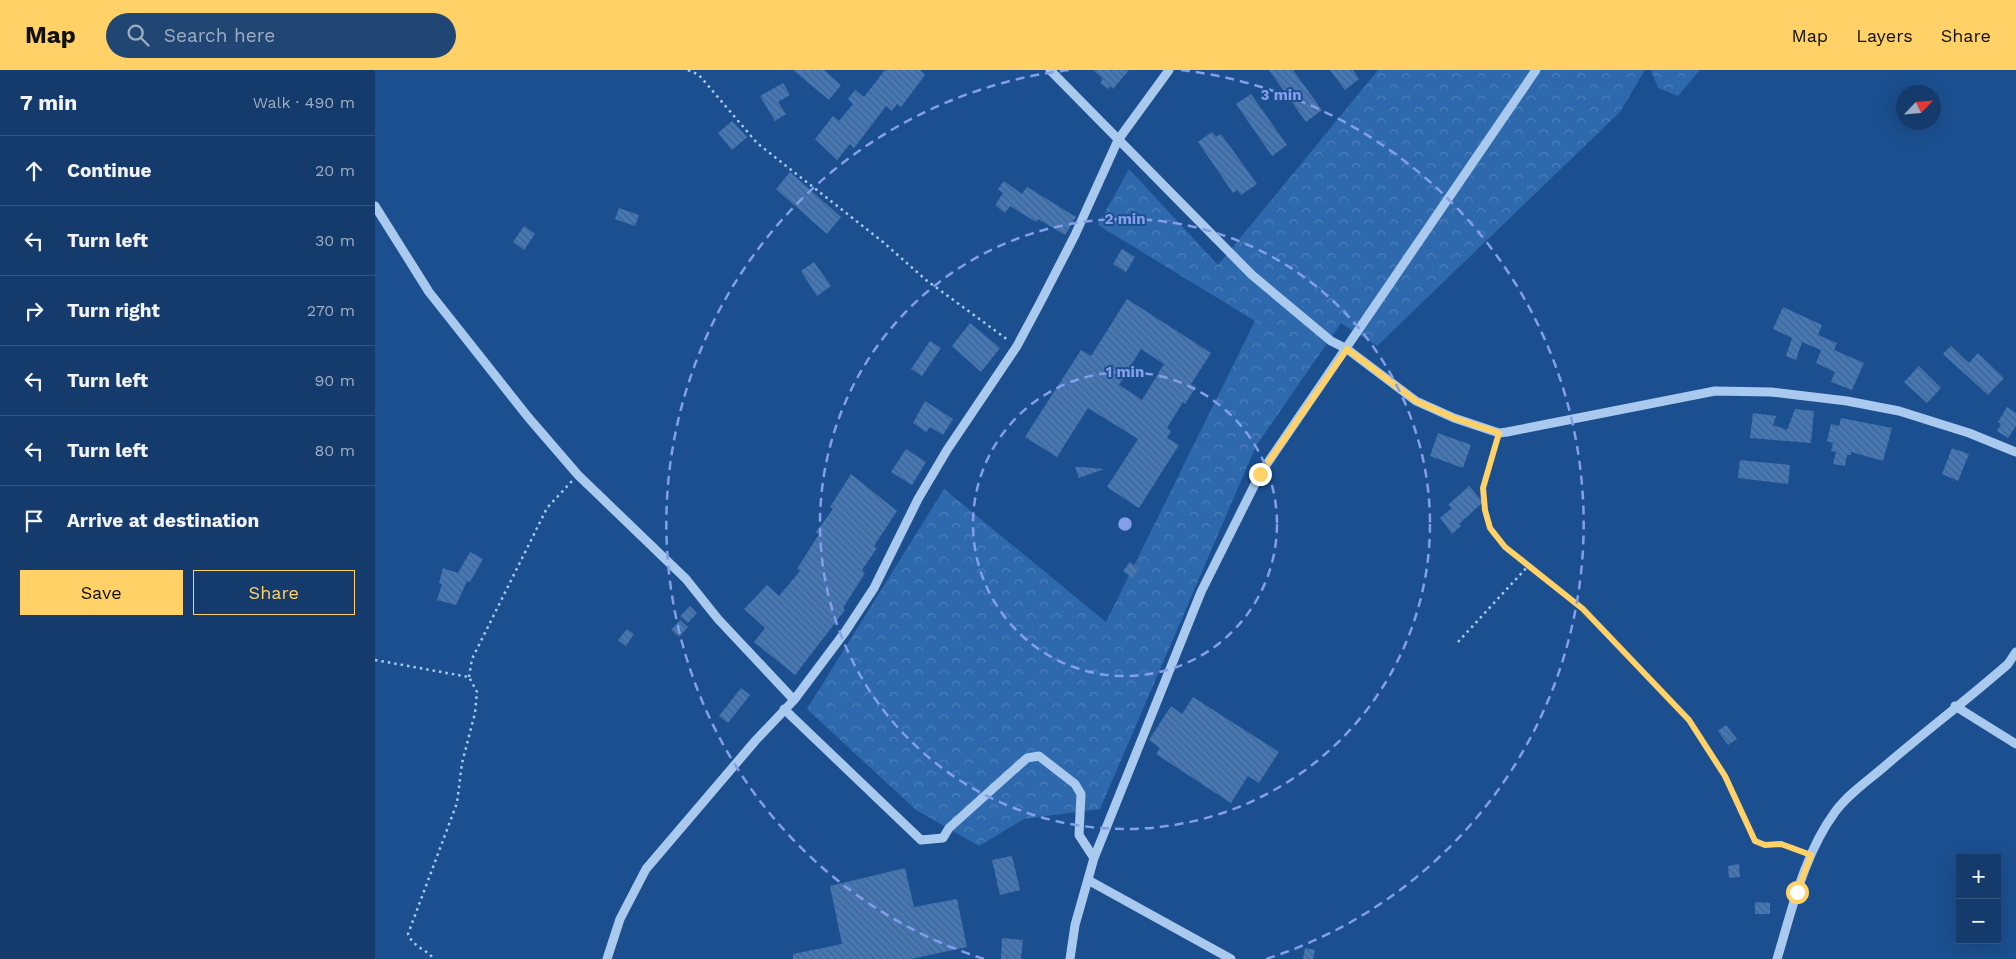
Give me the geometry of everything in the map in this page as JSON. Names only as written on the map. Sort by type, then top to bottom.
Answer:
[{"type":"street","points":[[1050,70],[1252,275],[1331,341],[1347,349],[1416,401],[1454,418],[1499,433],[1715,391],[1771,392],[1847,401],[1899,412],[1969,433],[2016,452]]},
{"type":"street","points":[[607,959],[620,918],[646,869],[793,700],[845,632],[874,588],[918,500],[942,458],[1017,346],[1075,234],[1118,140],[1169,70]]},
{"type":"street","points":[[1071,959],[1075,925],[1094,858],[1209,576],[1260,474],[1536,70]]},
{"type":"street","points":[[375,206],[429,292],[481,359],[578,475],[686,579],[719,619],[793,700]]},
{"type":"street","points":[[1777,959],[1797,892],[1811,855],[1835,812],[1852,794],[1955,706],[2008,664],[2016,652]]},
{"type":"street","points":[[1955,706],[2016,744]]},
{"type":"street","points":[[784,709],[921,840],[943,838],[949,828],[1027,758],[1039,756],[1075,784],[1081,794],[1079,835],[1094,858]]},
{"type":"street","points":[[1088,880],[1231,959]]},
{"type":"path","points":[[688,70],[699,75],[757,143],[883,242],[926,280],[1017,346]]},
{"type":"path","points":[[1499,433],[1483,488],[1485,510],[1490,528],[1505,547],[1583,609],[1689,720],[1725,776],[1755,841],[1765,845],[1781,844],[1811,855]]},
{"type":"path","points":[[434,959],[429,953],[411,941],[408,934],[457,803],[462,763],[475,713],[477,692],[469,677],[472,659],[547,508],[578,475]]},
{"type":"path","points":[[1458,642],[1529,565]]},
{"type":"path","points":[[375,660],[469,677]]},
{"type":"green space","points":[[1378,70],[1645,70],[1620,112],[1377,346],[1341,323],[1256,446],[1100,809],[1024,819],[979,846],[916,810],[807,709],[944,489],[1106,622],[1255,321],[1098,225],[1129,169],[1218,265]]},
{"type":"green space","points":[[1651,70],[1700,70],[1678,96],[1658,88]]},
{"type":"building","points":[[793,70],[824,70],[841,85],[829,100]]},
{"type":"building","points":[[885,70],[920,70],[925,75],[901,107],[897,104],[892,111],[886,106],[854,148],[850,144],[837,160],[815,139],[833,116],[839,121],[853,104],[848,99],[855,90],[864,97]]},
{"type":"building","points":[[1093,70],[1129,70],[1113,89],[1110,86],[1108,89],[1100,83],[1103,79]]},
{"type":"building","points":[[1269,70],[1293,70],[1322,110],[1306,122]]},
{"type":"building","points":[[1330,70],[1353,70],[1359,79],[1345,90]]},
{"type":"building","points":[[783,83],[790,95],[778,102],[786,114],[775,121],[760,96]]},
{"type":"building","points":[[1251,94],[1287,145],[1272,156],[1236,104]]},
{"type":"building","points":[[732,121],[747,137],[732,150],[718,133]]},
{"type":"building","points":[[1212,132],[1216,137],[1221,134],[1257,184],[1241,195],[1237,190],[1233,193],[1198,142]]},
{"type":"building","points":[[790,172],[841,217],[827,234],[776,189]]},
{"type":"building","points":[[1004,181],[1022,194],[1027,187],[1076,217],[1065,235],[1038,219],[1036,222],[1010,206],[1005,213],[995,205],[1003,193],[998,189]]},
{"type":"building","points":[[619,208],[639,215],[635,226],[615,219]]},
{"type":"building","points":[[524,226],[535,234],[524,250],[513,242]]},
{"type":"building","points":[[1122,249],[1135,257],[1126,272],[1113,264]]},
{"type":"building","points":[[814,262],[831,286],[817,296],[801,271]]},
{"type":"building","points":[[1127,299],[1211,353],[1191,384],[1196,387],[1185,404],[1183,402],[1167,428],[1171,431],[1167,438],[1179,445],[1139,508],[1107,487],[1138,439],[1088,408],[1057,457],[1025,437],[1081,350],[1091,356]],"holes":[[[1141,349],[1164,364],[1142,400],[1119,385]]]},
{"type":"building","points":[[1783,307],[1822,325],[1818,335],[1837,343],[1834,350],[1864,363],[1852,390],[1831,382],[1835,372],[1816,363],[1821,350],[1802,342],[1796,360],[1786,356],[1792,338],[1773,329]]},
{"type":"building","points":[[970,323],[1000,348],[981,372],[952,346]]},
{"type":"building","points":[[930,341],[941,348],[922,376],[911,369]]},
{"type":"building","points":[[1951,346],[1969,363],[1978,353],[2004,378],[1988,395],[1943,354]]},
{"type":"building","points":[[1919,366],[1941,388],[1927,403],[1904,382]]},
{"type":"building","points":[[925,401],[953,419],[943,435],[930,427],[926,432],[913,423]]},
{"type":"building","points":[[2007,407],[2016,413],[2016,426],[2008,438],[1997,431],[2001,424],[1998,422]]},
{"type":"building","points":[[1795,409],[1814,411],[1811,443],[1750,438],[1753,413],[1776,416],[1773,425],[1787,430]]},
{"type":"building","points":[[1841,418],[1892,428],[1883,461],[1851,452],[1851,455],[1847,455],[1845,466],[1833,464],[1836,452],[1831,451],[1833,443],[1827,441],[1831,424],[1839,426]]},
{"type":"building","points":[[1438,433],[1471,445],[1463,468],[1430,456]]},
{"type":"building","points":[[1952,448],[1969,454],[1958,481],[1942,474]]},
{"type":"building","points":[[906,449],[926,462],[912,485],[891,472]]},
{"type":"building","points":[[1740,460],[1790,465],[1788,484],[1738,478]]},
{"type":"building","points":[[1075,467],[1082,467],[1104,469],[1079,478]]},
{"type":"building","points":[[851,474],[897,511],[874,546],[877,548],[862,570],[865,573],[843,608],[845,610],[795,675],[754,642],[765,628],[744,609],[767,585],[779,596],[800,571],[797,569],[819,534],[816,532],[833,509],[830,507]]},
{"type":"building","points":[[1469,486],[1483,502],[1459,524],[1461,526],[1452,534],[1440,518],[1452,508],[1448,505]]},
{"type":"building","points":[[470,552],[483,559],[470,582],[467,581],[456,605],[437,600],[442,584],[439,583],[443,568],[458,573]]},
{"type":"building","points":[[1130,562],[1139,569],[1132,578],[1123,571]]},
{"type":"building","points":[[690,606],[697,613],[688,623],[680,616]]},
{"type":"building","points":[[680,620],[688,627],[679,637],[671,630]]},
{"type":"building","points":[[627,629],[634,634],[626,646],[618,640]]},
{"type":"building","points":[[741,688],[750,695],[728,723],[719,716]]},
{"type":"building","points":[[1193,697],[1279,752],[1259,783],[1248,776],[1231,803],[1156,754],[1160,748],[1149,740],[1171,706],[1182,714]]},
{"type":"building","points":[[1726,725],[1737,739],[1728,745],[1718,731]]},
{"type":"building","points":[[1012,856],[1020,890],[1000,895],[992,860]]},
{"type":"building","points":[[1739,864],[1740,877],[1729,878],[1728,866]]},
{"type":"building","points":[[905,868],[914,907],[957,899],[967,947],[911,959],[793,959],[793,954],[842,944],[830,886]]},
{"type":"building","points":[[1755,902],[1770,903],[1770,914],[1755,914]]},
{"type":"building","points":[[1002,938],[1023,940],[1021,959],[1001,959]]},
{"type":"building","points":[[1305,948],[1315,950],[1313,959],[1303,959]]},
{"type":"route","points":[[1260,474],[1347,349],[1416,401],[1454,418],[1499,433],[1483,488],[1485,510],[1490,528],[1505,547],[1583,609],[1689,720],[1725,776],[1755,841],[1765,845],[1781,844],[1811,855],[1797,892]]}]
